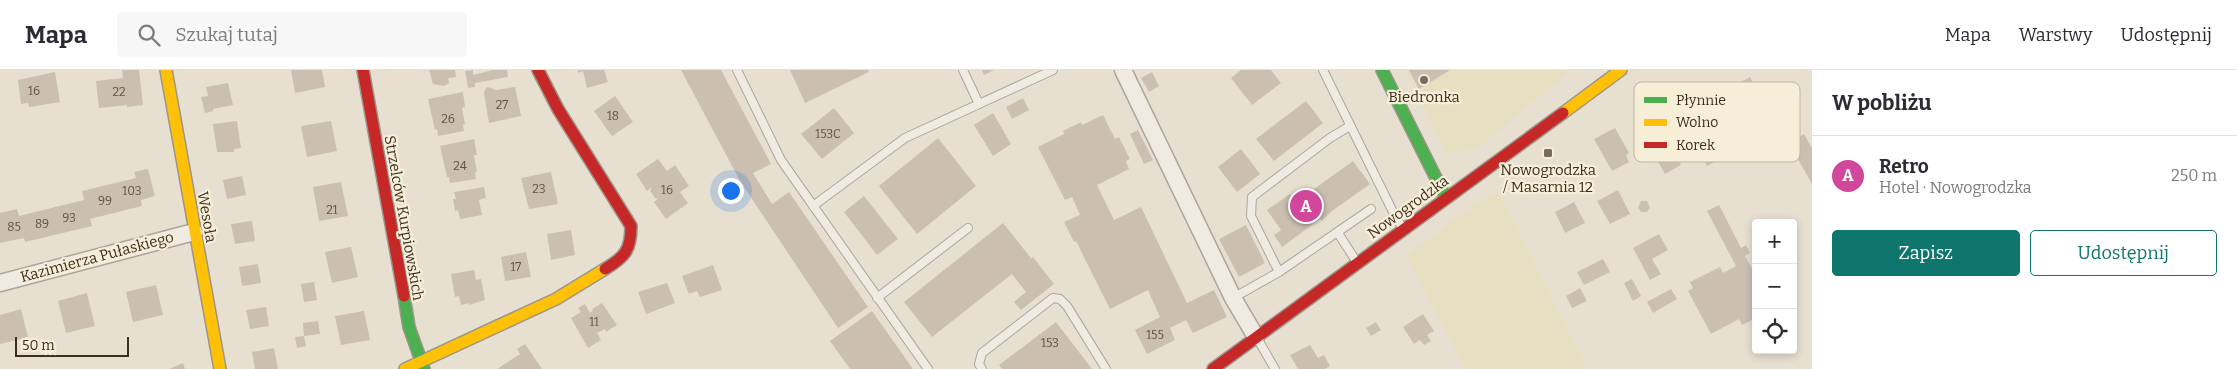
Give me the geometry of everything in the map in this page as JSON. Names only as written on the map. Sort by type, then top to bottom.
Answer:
[{"type":"street","name":"Wesoła","points":[[166,70],[220,369]]},
{"type":"street","name":"Strzelców Kurpiowskich","points":[[363,70],[409,327],[422,366]]},
{"type":"street","points":[[405,369],[422,366],[451,346],[556,299],[618,261],[625,254],[631,241],[631,226],[558,109],[538,70]]},
{"type":"street","points":[[1123,70],[1233,298],[1256,336]]},
{"type":"street","points":[[1382,70],[1446,198]]},
{"type":"street","name":"Nowogrodzka","points":[[1213,369],[1621,70]]},
{"type":"street","name":"Kazimierza Pułaskiego","points":[[0,283],[194,232]]},
{"type":"lane","points":[[737,70],[781,160],[928,369]]},
{"type":"lane","points":[[963,70],[979,104]]},
{"type":"lane","points":[[813,206],[905,138],[1053,70]]},
{"type":"lane","points":[[1323,70],[1395,216],[1404,228]]},
{"type":"lane","points":[[1279,272],[1251,216],[1252,197],[1330,138],[1350,126]]},
{"type":"lane","points":[[1233,298],[1279,272],[1371,210]]},
{"type":"lane","points":[[877,298],[968,228]]},
{"type":"lane","points":[[1338,233],[1357,262]]},
{"type":"lane","points":[[982,369],[979,364],[982,353],[1053,298],[1060,298],[1067,306],[1106,369]]},
{"type":"lane","points":[[1256,336],[1274,369]]},
{"type":"shaded area","points":[[1405,70],[1570,70],[1478,148],[1446,153]]},
{"type":"shaded area","points":[[1499,191],[1588,369],[1465,369],[1407,256],[1473,206]]},
{"type":"building","points":[[122,70],[139,70],[143,105],[99,108],[96,81],[123,78]]},
{"type":"building","points":[[291,70],[322,70],[325,87],[295,93]]},
{"type":"building","points":[[429,70],[455,70],[456,77],[448,78],[449,83],[444,86],[433,84]]},
{"type":"building","points":[[473,70],[473,75],[493,70],[507,70],[508,77],[475,83],[475,87],[468,88],[465,71]]},
{"type":"building","points":[[578,70],[604,70],[608,82],[587,88],[583,71],[578,73]]},
{"type":"building","points":[[681,70],[721,70],[771,164],[753,173],[772,204],[789,192],[868,307],[838,328],[740,181]]},
{"type":"building","points":[[790,70],[868,70],[869,72],[805,103]]},
{"type":"building","points":[[982,70],[994,70],[984,75]]},
{"type":"building","points":[[1241,70],[1271,70],[1281,83],[1252,105],[1231,78]]},
{"type":"building","name":"Biedronka","points":[[1409,70],[1450,70],[1419,89]]},
{"type":"building","points":[[55,72],[60,102],[29,107],[28,103],[21,104],[18,80]]},
{"type":"building","points":[[1152,72],[1159,86],[1149,92],[1141,78]]},
{"type":"building","points":[[1750,77],[1752,82],[1740,82]]},
{"type":"building","points":[[228,83],[233,105],[213,109],[213,111],[205,113],[201,97],[208,96],[206,87]]},
{"type":"building","points":[[488,87],[496,90],[515,87],[521,116],[489,123],[484,93]]},
{"type":"building","points":[[463,92],[465,107],[462,108],[465,124],[463,125],[464,131],[438,136],[428,99]]},
{"type":"building","points":[[615,96],[633,122],[612,136],[594,111]]},
{"type":"building","points":[[1023,98],[1029,110],[1012,119],[1006,107]]},
{"type":"building","points":[[1306,101],[1323,123],[1274,161],[1256,139]]},
{"type":"building","points":[[834,108],[854,133],[822,159],[801,134]]},
{"type":"building","points":[[993,113],[1011,144],[993,156],[974,125]]},
{"type":"building","points":[[1103,115],[1115,139],[1119,137],[1130,159],[1126,161],[1129,169],[1097,185],[1114,220],[1141,207],[1187,303],[1214,290],[1227,317],[1193,333],[1186,320],[1170,328],[1175,340],[1147,354],[1135,330],[1160,317],[1148,290],[1110,309],[1076,241],[1074,242],[1064,222],[1080,215],[1072,197],[1065,200],[1038,147],[1064,134],[1063,131],[1081,122],[1082,125]]},
{"type":"building","points":[[237,121],[241,148],[234,149],[234,152],[217,152],[213,124]]},
{"type":"building","points":[[331,121],[337,151],[307,157],[301,126]]},
{"type":"building","points":[[1615,128],[1629,153],[1626,155],[1629,162],[1612,171],[1594,139]]},
{"type":"building","points":[[1138,130],[1153,160],[1144,164],[1130,134]]},
{"type":"building","points":[[1804,134],[1812,148],[1812,184],[1800,162],[1800,136]]},
{"type":"building","points":[[938,138],[976,186],[917,234],[879,186]]},
{"type":"building","points":[[474,139],[477,155],[474,155],[477,172],[475,172],[476,179],[450,183],[440,146]]},
{"type":"building","points":[[1241,149],[1260,174],[1237,192],[1218,167]]},
{"type":"building","points":[[658,159],[667,171],[675,165],[689,186],[680,192],[688,203],[666,219],[654,202],[659,198],[656,199],[650,191],[652,187],[647,191],[636,174]]},
{"type":"building","points":[[1353,161],[1370,184],[1332,211],[1322,221],[1320,219],[1282,247],[1274,235],[1281,230],[1267,210],[1290,194],[1296,202]]},
{"type":"building","points":[[1658,162],[1680,162],[1681,165],[1665,174]]},
{"type":"building","points":[[1705,162],[1714,162],[1707,166]]},
{"type":"building","points":[[148,169],[155,196],[141,200],[142,206],[90,219],[92,226],[25,242],[24,238],[0,243],[0,213],[17,209],[19,216],[84,200],[82,191],[136,178],[134,172]]},
{"type":"building","points":[[551,172],[558,204],[529,209],[521,178]]},
{"type":"building","points":[[242,176],[246,195],[227,199],[223,180]]},
{"type":"building","points":[[341,182],[348,216],[319,221],[313,187]]},
{"type":"building","points":[[484,187],[486,198],[479,200],[482,215],[460,219],[458,210],[455,211],[453,199],[456,199],[454,192]]},
{"type":"building","points":[[1618,190],[1630,214],[1610,224],[1597,201]]},
{"type":"building","points":[[864,196],[898,239],[877,255],[844,212]]},
{"type":"building","points":[[1641,201],[1647,201],[1650,207],[1647,212],[1641,212],[1638,207]]},
{"type":"building","points":[[1574,202],[1585,223],[1565,233],[1555,212]]},
{"type":"building","points":[[1719,205],[1741,248],[1746,245],[1750,253],[1745,256],[1752,269],[1752,320],[1742,325],[1739,319],[1711,334],[1688,291],[1693,288],[1690,282],[1720,267],[1723,273],[1736,266],[1707,211]]},
{"type":"building","points":[[252,221],[255,241],[235,244],[231,224]]},
{"type":"building","points":[[1003,223],[1031,258],[1027,262],[1033,257],[1054,284],[1021,310],[1014,302],[1026,292],[1012,274],[932,337],[904,302]]},
{"type":"building","points":[[1246,225],[1265,263],[1239,277],[1219,239]]},
{"type":"building","points":[[571,230],[575,255],[551,260],[547,234]]},
{"type":"building","points":[[1659,234],[1668,250],[1652,259],[1661,274],[1650,280],[1633,248]]},
{"type":"building","points":[[351,247],[358,277],[332,283],[325,252]]},
{"type":"building","points":[[526,252],[531,277],[505,281],[501,257]]},
{"type":"building","points":[[1603,259],[1610,272],[1584,285],[1577,272]]},
{"type":"building","points":[[258,264],[261,283],[242,286],[239,267]]},
{"type":"building","points":[[713,265],[722,290],[700,297],[697,291],[689,294],[682,276]]},
{"type":"building","points":[[474,270],[476,280],[481,279],[485,300],[469,305],[469,303],[461,305],[459,296],[455,297],[451,274]]},
{"type":"building","points":[[1632,279],[1641,296],[1633,301],[1624,283]]},
{"type":"building","points":[[314,282],[317,300],[304,302],[301,284]]},
{"type":"building","points":[[667,283],[675,303],[646,314],[638,292]]},
{"type":"building","points":[[156,285],[163,315],[133,322],[126,292]]},
{"type":"building","points":[[1580,288],[1587,301],[1572,308],[1566,296]]},
{"type":"building","points":[[1671,289],[1677,299],[1653,313],[1647,302]]},
{"type":"building","points":[[87,293],[95,326],[66,333],[58,301]]},
{"type":"building","points":[[602,303],[617,325],[606,332],[605,329],[597,333],[601,340],[588,348],[571,318],[581,312],[578,308],[585,304],[590,313],[593,311],[592,309]]},
{"type":"building","points":[[266,307],[269,326],[250,329],[246,310]]},
{"type":"building","points":[[21,309],[28,337],[0,344],[0,315]]},
{"type":"building","points":[[364,311],[370,340],[341,345],[335,316]]},
{"type":"building","points":[[872,311],[913,369],[850,369],[830,341]]},
{"type":"building","points":[[1423,314],[1434,331],[1427,335],[1431,341],[1424,345],[1420,340],[1414,344],[1403,327]]},
{"type":"building","points":[[318,321],[320,334],[304,336],[303,323]]},
{"type":"building","points":[[1056,322],[1092,369],[1002,369],[999,365]]},
{"type":"building","points":[[1376,322],[1381,330],[1371,336],[1366,328]]},
{"type":"building","points":[[304,336],[306,346],[297,348],[295,337]]},
{"type":"building","points":[[525,344],[542,369],[497,369],[520,354],[517,349]]},
{"type":"building","points":[[1310,345],[1318,358],[1324,355],[1330,366],[1325,369],[1298,369],[1290,355]]},
{"type":"building","points":[[274,348],[278,369],[255,369],[252,352]]},
{"type":"building","points":[[183,363],[185,369],[169,369]]},
{"type":"traffic: fast","points":[[1382,70],[1446,198]]},
{"type":"traffic: fast","points":[[404,296],[409,327],[424,369]]},
{"type":"traffic: slow","points":[[166,70],[220,369]]},
{"type":"traffic: slow","points":[[1563,113],[1621,70]]},
{"type":"traffic: slow","points":[[405,369],[556,299],[605,269]]},
{"type":"traffic: jam","points":[[363,70],[404,296]]},
{"type":"traffic: jam","points":[[538,70],[558,109],[631,226],[630,241],[626,252],[618,261],[605,269]]},
{"type":"traffic: jam","points":[[1213,369],[1563,113]]},
{"type":"place","name":"Biedronka","points":[[1424,80]]},
{"type":"place","name":"Nowogrodzka / Masarnia 12","points":[[1548,153]]},
{"type":"place","name":"Retro","points":[[1306,206]]}]
